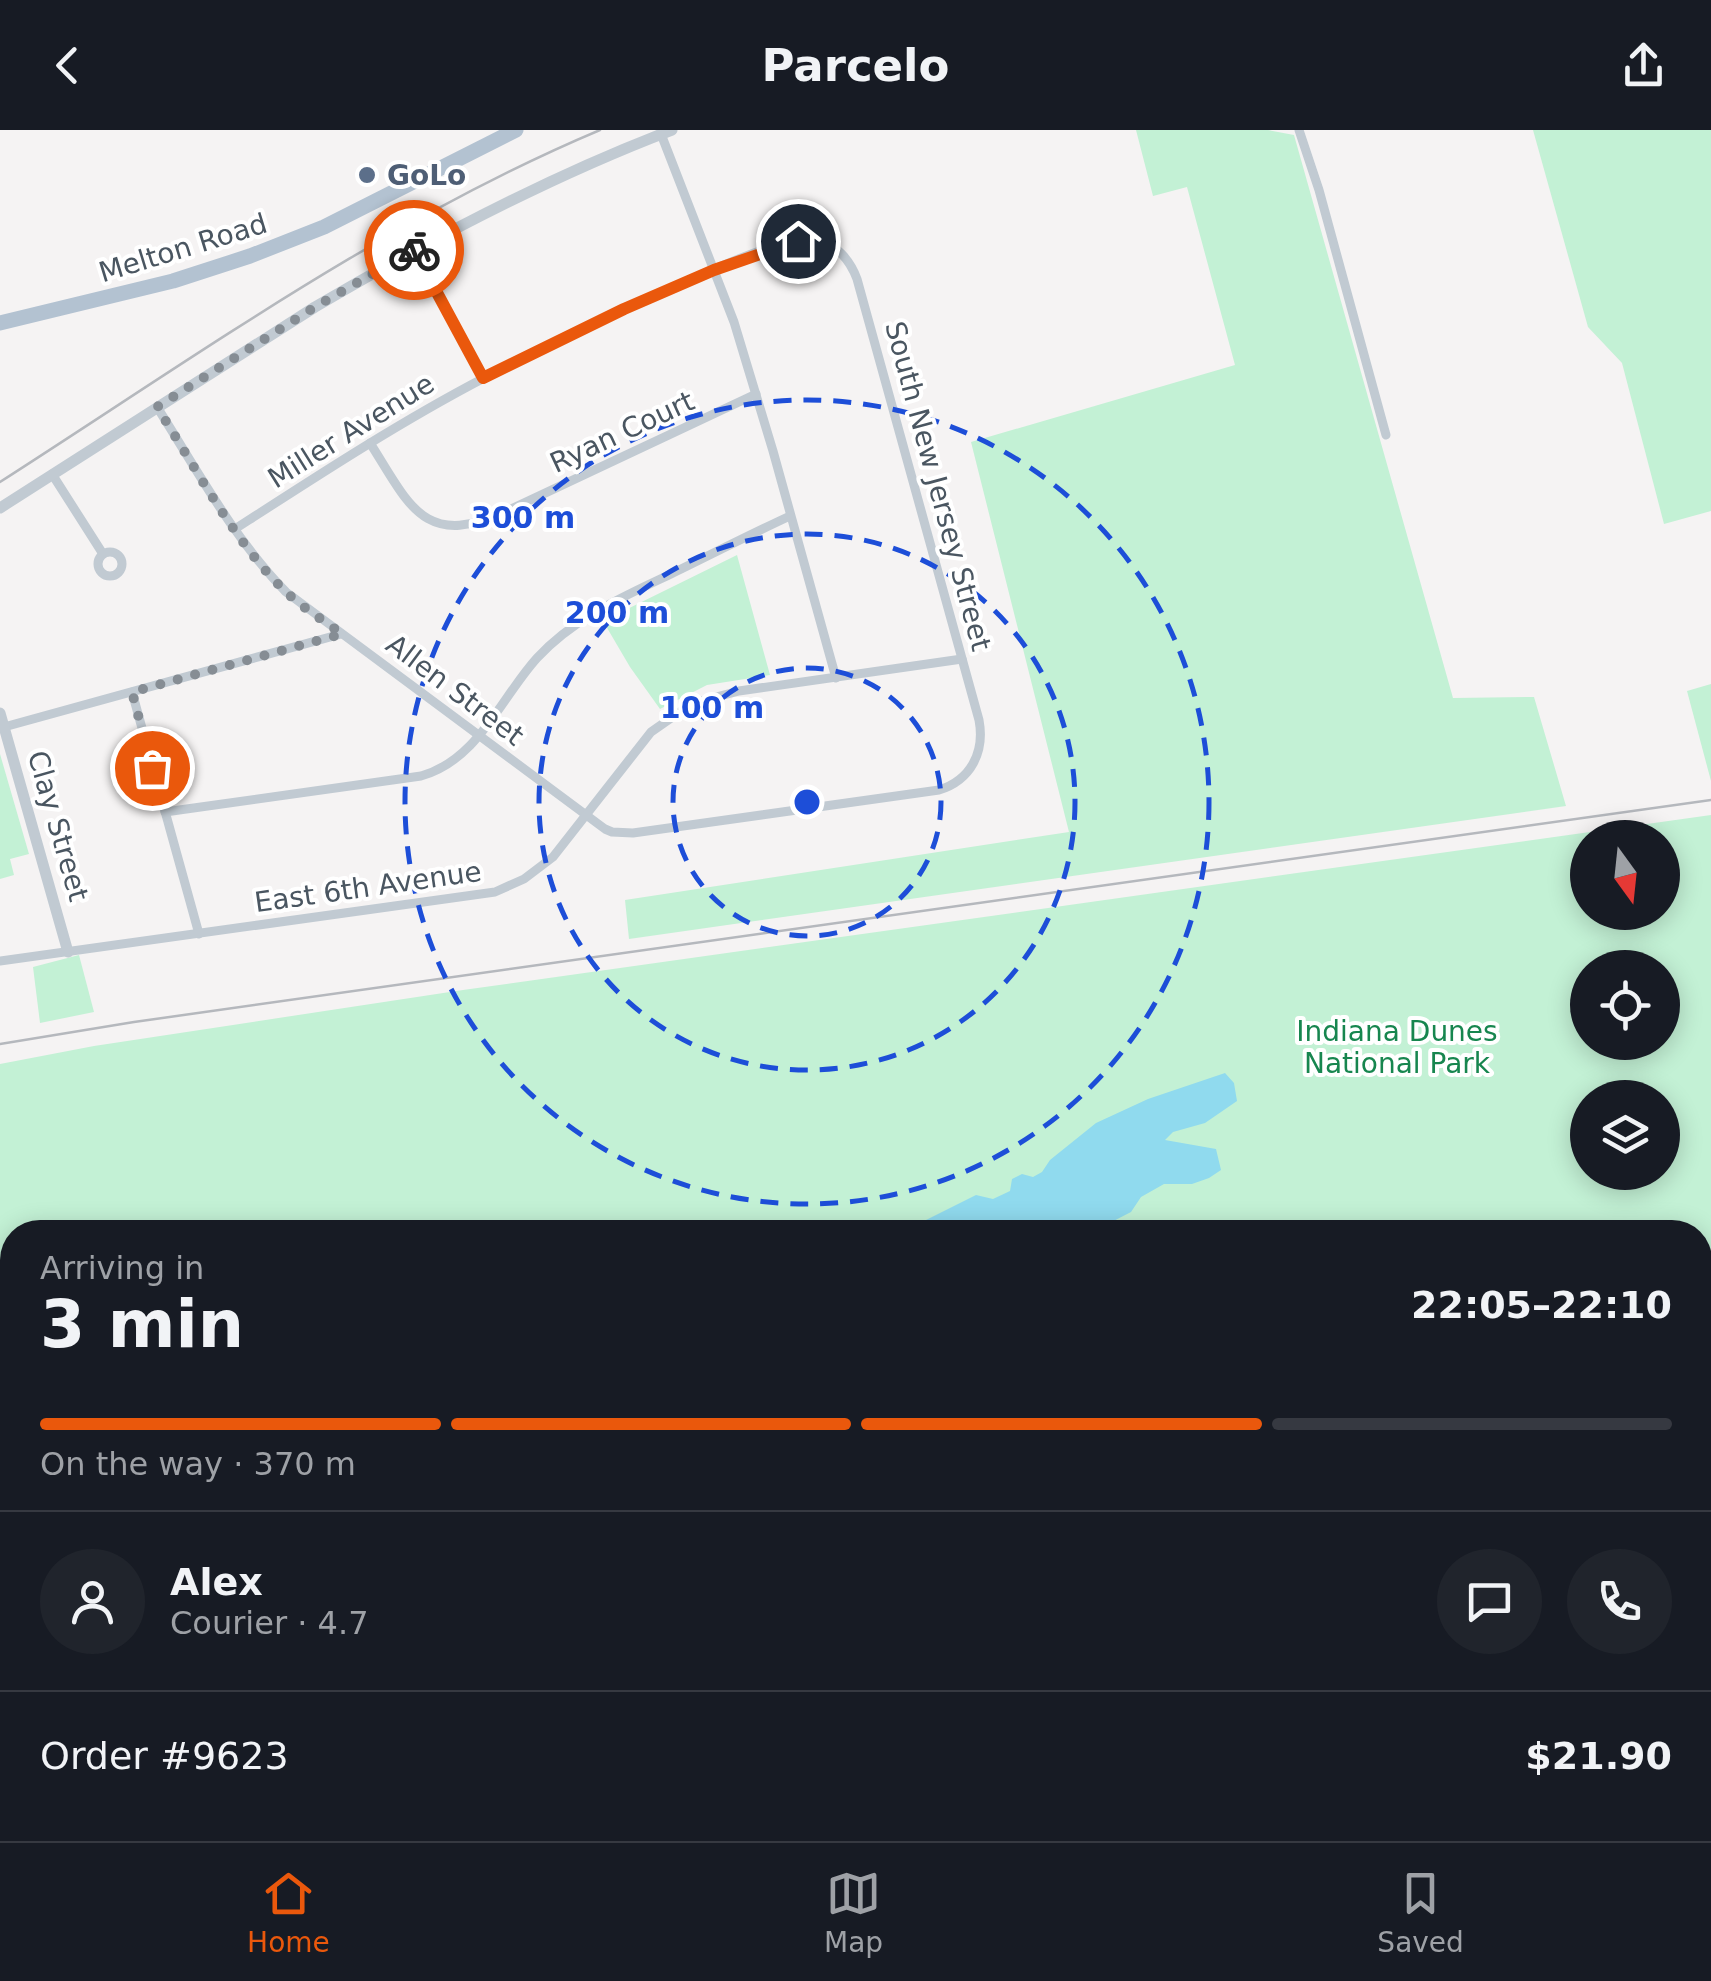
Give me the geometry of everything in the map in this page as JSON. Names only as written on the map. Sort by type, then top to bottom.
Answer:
[{"type":"main road","name":"Melton Road","points":[[0,323],[215,269],[300,237],[516,130]]},
{"type":"street","points":[[1299,130],[1386,435]]},
{"type":"street","points":[[0,508],[315,307],[415,250],[569,173],[666,132],[734,322],[836,678]]},
{"type":"street","name":"Miller Avenue","points":[[236,529],[370,443],[483,378],[714,270],[790,242],[822,242]]},
{"type":"street","name":"South New Jersey Street","points":[[822,242],[845,257],[858,280],[981,731],[978,756]]},
{"type":"street","points":[[415,250],[483,378]]},
{"type":"street","name":"Ryan Court","points":[[370,443],[413,508],[443,525],[462,527],[490,519],[756,394]]},
{"type":"street","name":"Allen Street","points":[[157,407],[236,529],[286,592],[612,832],[633,833],[927,792],[958,782],[978,756]]},
{"type":"street","points":[[52,474],[103,554]]},
{"type":"street","points":[[165,812],[434,772],[458,759],[533,662],[566,630],[790,516]]},
{"type":"street","points":[[4,727],[342,634]]},
{"type":"street","name":"East 6th Avenue","points":[[0,961],[495,892],[539,869],[564,844],[651,732],[684,709],[720,695],[962,658]]},
{"type":"street","points":[[132,692],[200,934]]},
{"type":"street","name":"Clay Street","points":[[0,713],[68,952]]},
{"type":"green space","points":[[1136,130],[1268,130],[1294,135],[1453,698],[1534,697],[1566,806],[629,939],[625,900],[1069,832],[971,442],[1235,365],[1187,187],[1153,196]]},
{"type":"green space","points":[[1533,130],[1711,130],[1711,511],[1664,524],[1622,363],[1588,327]]},
{"type":"green space","points":[[737,555],[770,675],[707,685],[660,709],[603,621]]},
{"type":"green space","points":[[1711,684],[1711,781],[1687,691]]},
{"type":"green space","points":[[0,754],[29,854],[10,859],[14,875],[0,879]]},
{"type":"green space","name":"Indiana Dunes National Park","points":[[1711,815],[1711,1220],[0,1220],[0,1064],[463,990],[1570,835],[1570,930],[1680,930],[1680,820],[1675,820]]},
{"type":"green space","points":[[79,955],[94,1012],[40,1023],[33,967]]},
{"type":"water","points":[[1225,1073],[1234,1083],[1237,1101],[1205,1123],[1173,1132],[1165,1140],[1216,1149],[1221,1170],[1192,1184],[1164,1184],[1141,1197],[1131,1212],[1115,1220],[926,1220],[976,1195],[993,1199],[1010,1191],[1012,1179],[1042,1172],[1050,1160],[1096,1123],[1148,1099]]},
{"type":"railway","points":[[0,482],[219,339],[368,248],[443,205],[600,130]]},
{"type":"railway","points":[[0,1044],[1711,800]]},
{"type":"way so far","points":[[152,768],[132,692],[342,634],[300,604],[264,569],[157,407],[414,250]]},
{"type":"place","name":"GoLo","points":[[367,175]]},
{"type":"route","points":[[414,250],[483,378],[624,309],[714,270],[798,241]]}]
